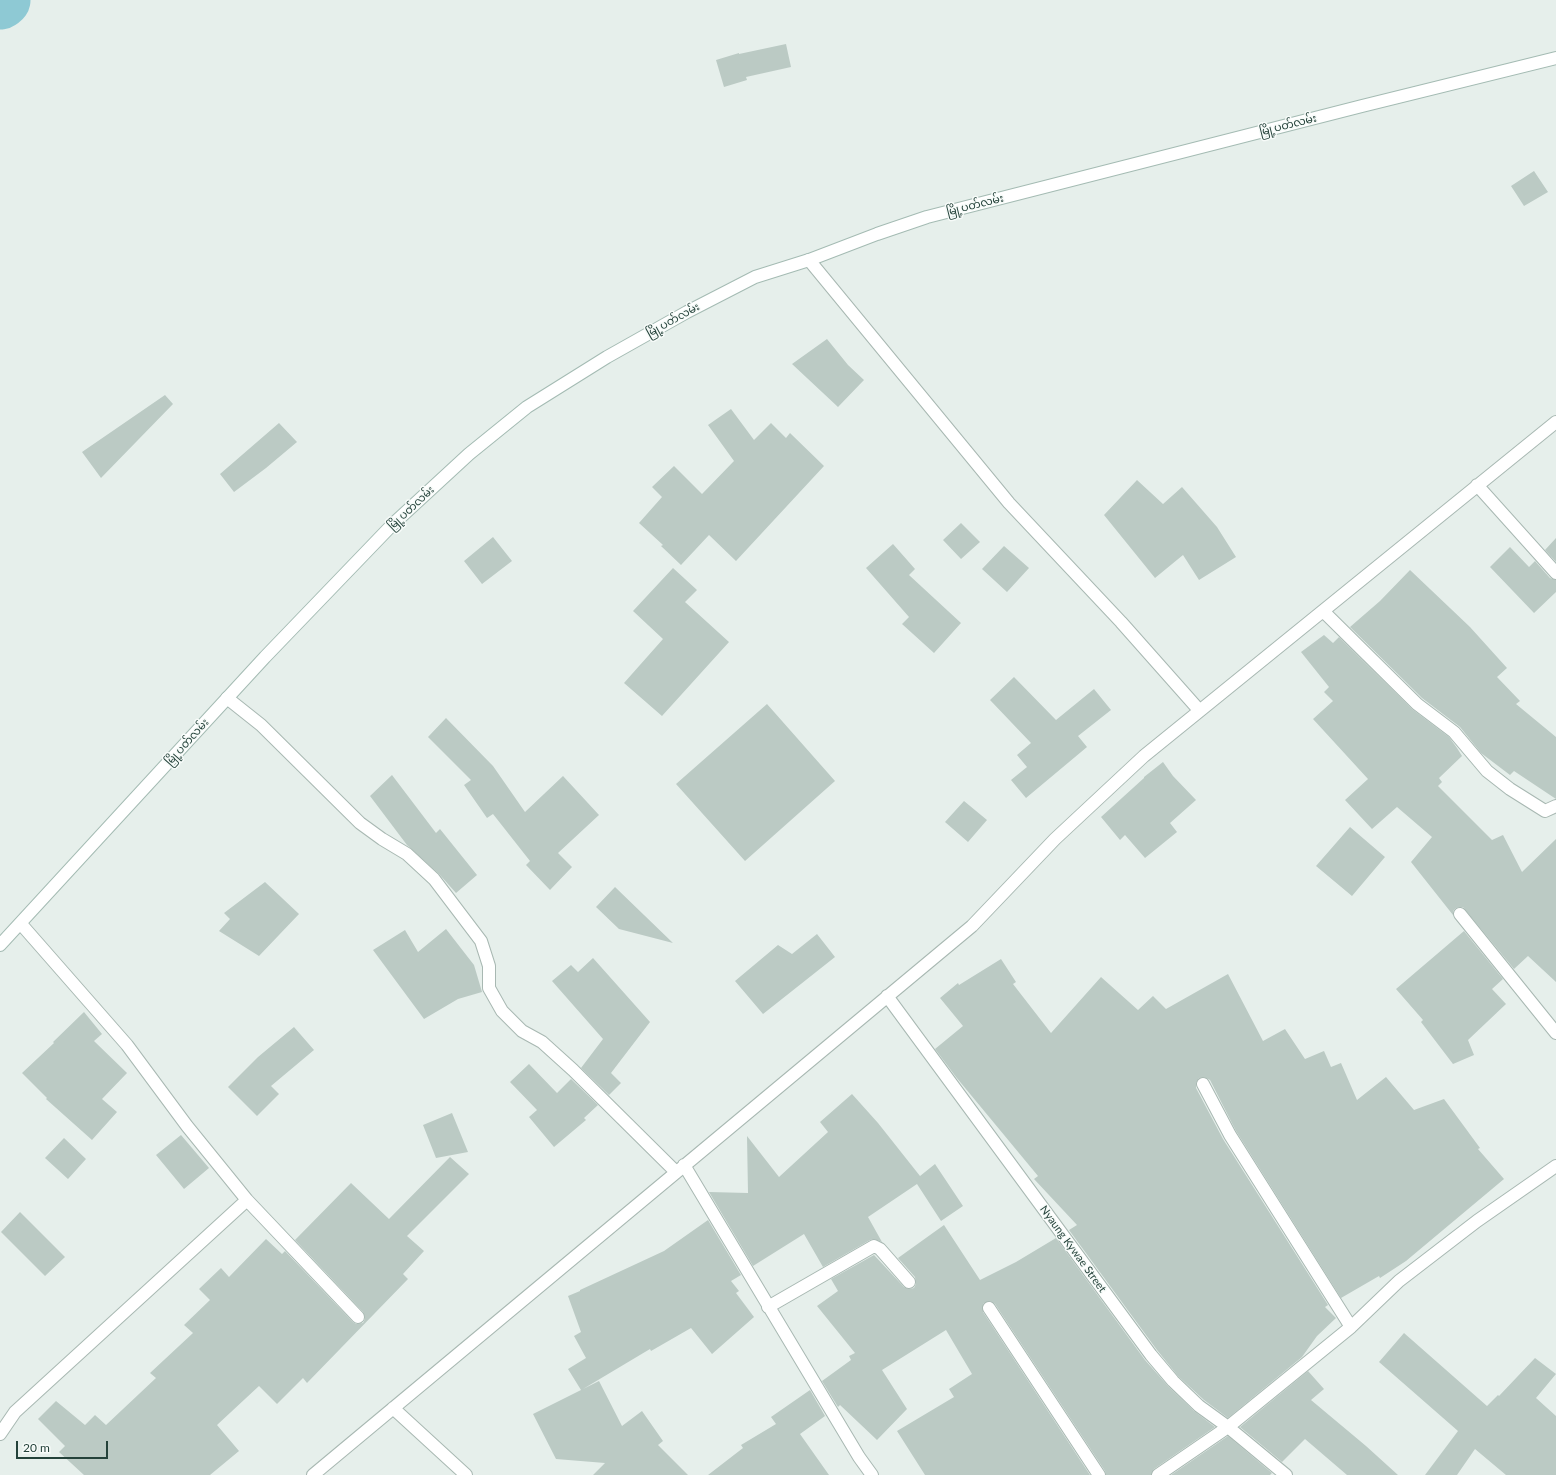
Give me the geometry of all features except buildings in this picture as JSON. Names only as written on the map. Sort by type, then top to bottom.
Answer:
[{"type":"street","name":"မြို့ပတ်လမ်း","points":[[0,945],[21,924],[227,698],[392,525],[468,454],[526,407],[687,312],[755,277],[809,260],[876,234],[927,217],[1556,58]]},
{"type":"street","points":[[809,260],[1010,503],[1121,622],[1199,710]]},
{"type":"street","points":[[313,1475],[972,926],[1055,839],[1144,756],[1556,422]]},
{"type":"street","points":[[1477,485],[1556,573]]},
{"type":"street","points":[[1322,611],[1417,704],[1454,732],[1487,771],[1510,789],[1545,811],[1556,806]]},
{"type":"street","points":[[227,698],[261,726],[360,823],[382,839],[407,854],[434,879],[481,941],[489,966],[489,988],[502,1010],[522,1031],[542,1042],[680,1168],[768,1307],[859,1457],[872,1475]]},
{"type":"street","points":[[1460,914],[1556,1033]]},
{"type":"street","points":[[21,924],[127,1045],[187,1126],[247,1200],[358,1317]]},
{"type":"street","name":"Nyaung Kywae Street","points":[[887,996],[1151,1355],[1199,1406],[1228,1427],[1286,1475]]},
{"type":"street","points":[[1203,1084],[1230,1135],[1351,1327]]},
{"type":"street","points":[[1158,1475],[1228,1427],[1351,1327],[1399,1281],[1477,1221],[1556,1166]]},
{"type":"street","points":[[0,1434],[15,1412],[247,1200]]},
{"type":"street","points":[[768,1307],[874,1246],[880,1249],[909,1282]]},
{"type":"street","points":[[989,1308],[1099,1475]]},
{"type":"street","points":[[393,1408],[466,1475]]}]
